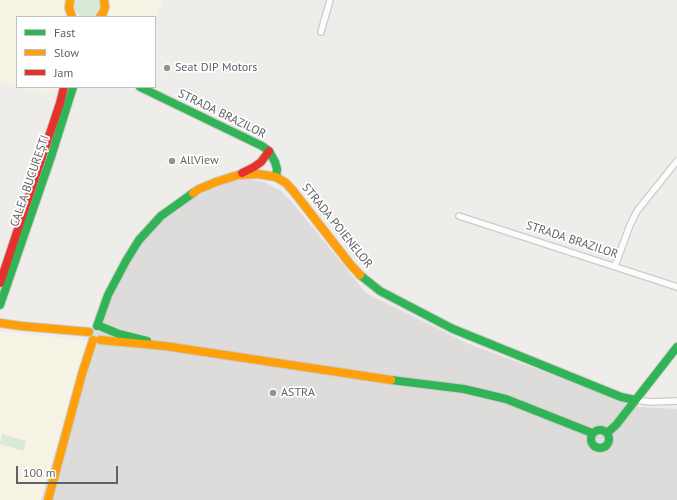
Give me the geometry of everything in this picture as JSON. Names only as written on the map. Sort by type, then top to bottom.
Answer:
[{"type":"street","points":[[70,0],[69,8],[72,16]]},
{"type":"street","points":[[321,32],[330,0]]},
{"type":"street","points":[[101,16],[105,8],[105,1]]},
{"type":"street","name":"CALEA BUCUREȘTI","points":[[0,283],[64,88]]},
{"type":"street","name":"CALEA BUCUREȘTI","points":[[1,303],[51,157],[73,88]]},
{"type":"street","name":"STRADA BRAZILOR","points":[[142,88],[262,146],[269,151],[275,162],[277,169],[276,177]]},
{"type":"street","points":[[238,175],[261,162],[269,151]]},
{"type":"street","points":[[615,266],[630,225],[637,211],[677,161]]},
{"type":"street","name":"STRADA POIENELOR","points":[[48,500],[82,374],[94,337],[102,339],[104,332],[99,327],[115,281],[133,249],[146,231],[161,216],[183,200],[216,182],[238,175],[258,174],[276,177],[286,183],[359,274],[380,291],[453,329],[621,397],[635,400]]},
{"type":"street","name":"STRADA BRAZILOR","points":[[459,216],[677,287]]},
{"type":"street","points":[[0,323],[94,337],[117,342],[165,346],[371,377],[464,389],[506,399],[592,433],[599,430],[604,431],[609,438],[609,441],[601,448],[596,447],[592,444],[592,433]]},
{"type":"street","points":[[94,337],[93,327],[99,327],[165,346]]},
{"type":"street","points":[[606,433],[616,425],[677,347]]},
{"type":"street","points":[[635,400],[651,402],[677,401]]},
{"type":"shaded area","points":[[0,0],[163,0],[156,18],[156,16],[16,16],[16,86],[0,80]]},
{"type":"shaded area","points":[[24,88],[64,88],[44,94]]},
{"type":"shaded area","points":[[241,178],[264,182],[281,191],[292,202],[366,293],[469,344],[639,407],[677,409],[677,500],[41,500],[94,324],[141,241],[178,207],[206,191]]},
{"type":"shaded area","points":[[0,331],[88,341],[41,500],[0,500]]},
{"type":"green space","points":[[74,0],[100,0],[101,7],[94,16],[80,16],[74,8]]},
{"type":"green space","points":[[2,434],[26,441],[23,451],[0,444]]},
{"type":"traffic: fast","points":[[0,305],[51,157],[73,88]]},
{"type":"traffic: fast","points":[[142,88],[262,146],[269,151],[275,162],[277,169],[276,177]]},
{"type":"traffic: fast","points":[[97,326],[108,295],[139,240],[161,216],[193,193]]},
{"type":"traffic: fast","points":[[360,275],[380,291],[453,329],[621,397],[635,400]]},
{"type":"traffic: fast","points":[[102,327],[119,334],[147,341]]},
{"type":"traffic: fast","points":[[607,433],[616,425],[677,347]]},
{"type":"traffic: fast","points":[[391,380],[464,389],[506,399],[592,433]]},
{"type":"traffic: fast","points":[[600,430],[606,433],[609,439],[606,445],[600,448],[594,445],[591,439],[594,433],[600,430]]},
{"type":"traffic: slow","points":[[70,0],[69,8],[72,16]]},
{"type":"traffic: slow","points":[[101,16],[105,7],[104,0]]},
{"type":"traffic: slow","points":[[193,193],[216,182],[238,175],[258,174],[276,177],[286,183],[294,192],[360,275]]},
{"type":"traffic: slow","points":[[0,323],[89,332]]},
{"type":"traffic: slow","points":[[48,500],[82,374],[93,340]]},
{"type":"traffic: slow","points":[[100,340],[165,346],[391,380]]},
{"type":"traffic: jam","points":[[0,283],[64,88]]},
{"type":"traffic: jam","points":[[242,173],[261,162],[269,151]]},
{"type":"place","name":"Seat DIP Motors","points":[[167,68]]},
{"type":"place","name":"AllView","points":[[172,161]]},
{"type":"place","name":"ASTRA","points":[[273,393]]}]
